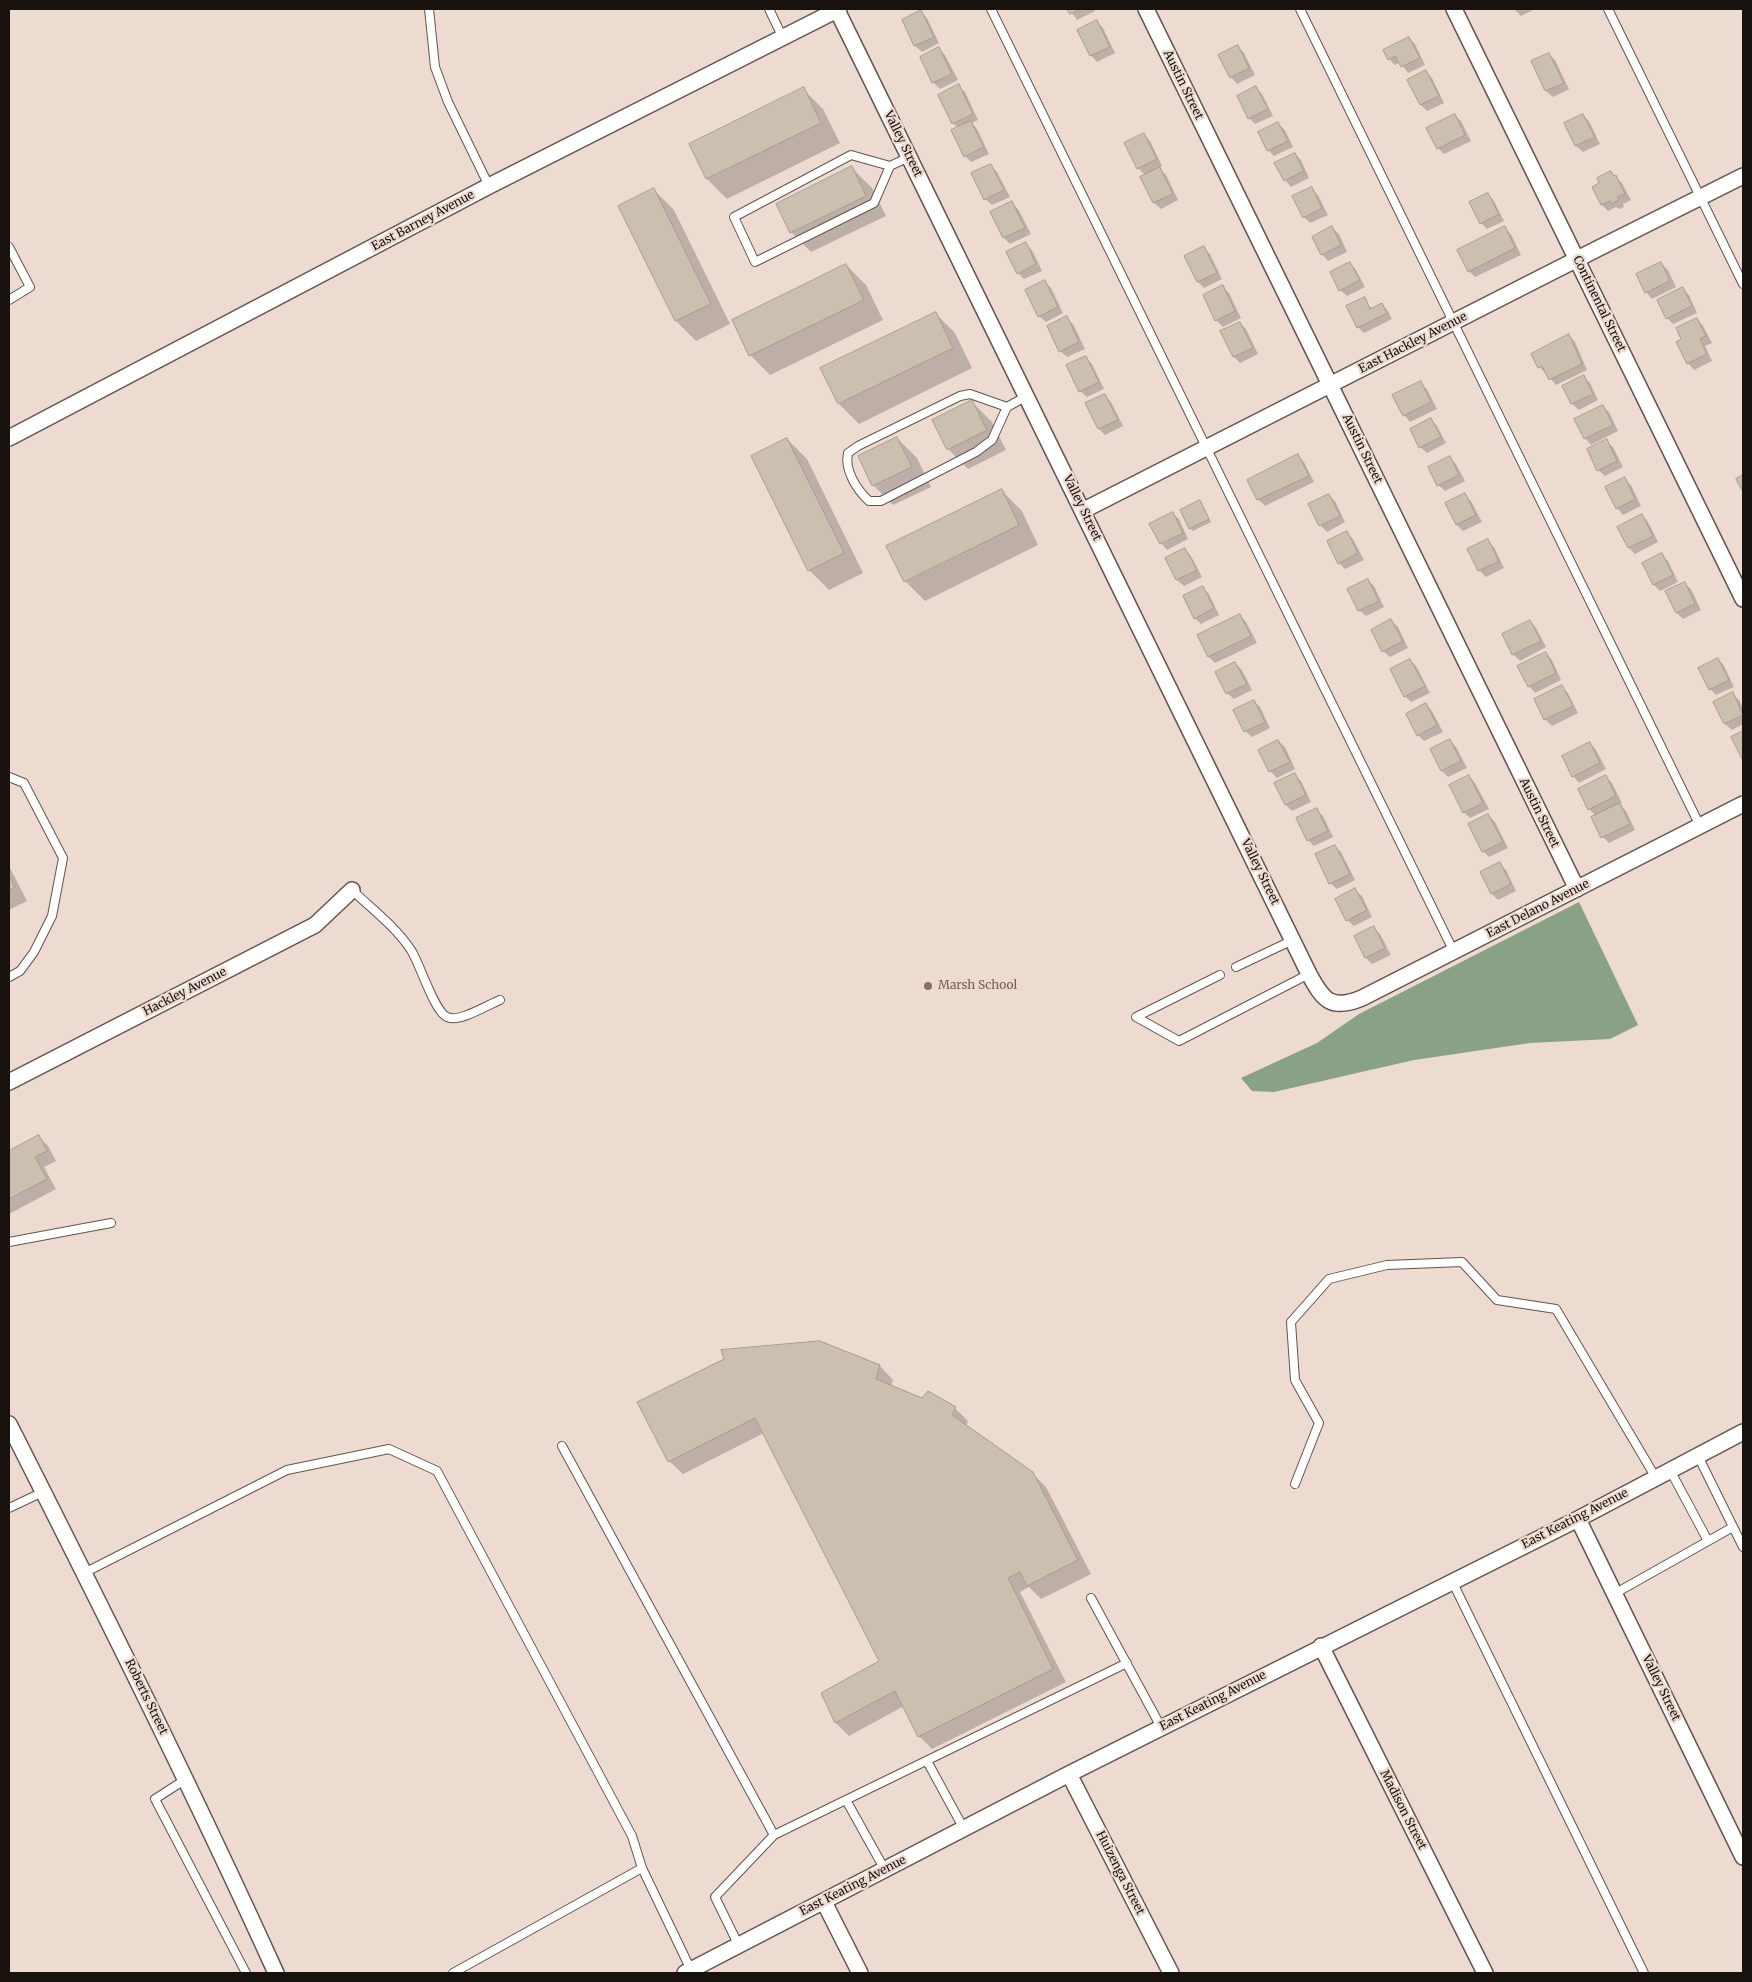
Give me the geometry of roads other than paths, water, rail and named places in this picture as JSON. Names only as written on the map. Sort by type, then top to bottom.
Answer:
[{"type":"street","name":"East Barney Avenue","points":[[9,438],[489,186],[838,9]]},
{"type":"street","name":"Valley Street","points":[[838,9],[1309,974],[1323,997],[1330,1002]]},
{"type":"street","name":"Austin Street","points":[[1146,9],[1332,385],[1577,889]]},
{"type":"street","name":"Continental Street","points":[[1454,9],[1743,599]]},
{"type":"street","name":"East Hackley Avenue","points":[[1084,510],[1743,176]]},
{"type":"street","name":"East Delano Avenue","points":[[1330,1002],[1345,1004],[1354,1002],[1743,804]]},
{"type":"street","name":"Hackley Avenue","points":[[9,1082],[315,924],[352,890]]},
{"type":"street","name":"Roberts Street","points":[[9,1424],[186,1779],[276,1973]]},
{"type":"street","name":"East Keating Avenue","points":[[688,1972],[1069,1774],[1321,1646],[1578,1519],[1743,1432]]},
{"type":"street","name":"Valley Street","points":[[1578,1519],[1743,1857]]},
{"type":"street","name":"Madison Street","points":[[1321,1646],[1486,1973]]},
{"type":"street","name":"Huizenga Street","points":[[1069,1774],[1171,1973]]},
{"type":"street","points":[[824,1902],[860,1973]]},
{"type":"lane","points":[[429,9],[436,66],[448,102],[489,186]]},
{"type":"lane","points":[[770,9],[783,38]]},
{"type":"lane","points":[[991,9],[1454,952]]},
{"type":"lane","points":[[1300,9],[1700,826]]},
{"type":"lane","points":[[1608,9],[1743,284]]},
{"type":"lane","points":[[890,166],[852,155],[734,217],[755,262],[874,203],[890,166],[909,157]]},
{"type":"lane","points":[[9,247],[30,287],[9,300]]},
{"type":"lane","points":[[1007,406],[970,394],[960,396],[858,446],[848,453],[846,462],[859,491],[869,501],[881,502],[976,452],[992,440],[1007,406],[1026,396]]},
{"type":"lane","points":[[9,777],[24,783],[63,858],[52,916],[34,952],[20,971],[9,977]]},
{"type":"lane","points":[[352,890],[392,928],[411,950],[438,1007],[446,1017],[456,1020],[500,1000]]},
{"type":"lane","points":[[1236,967],[1293,940]]},
{"type":"lane","points":[[1220,975],[1136,1017],[1179,1041],[1309,974]]},
{"type":"lane","points":[[9,1242],[111,1223]]},
{"type":"lane","points":[[1295,1484],[1319,1422],[1295,1380],[1290,1322],[1330,1279],[1387,1265],[1462,1262],[1497,1300],[1556,1309],[1656,1478]]},
{"type":"lane","points":[[562,1446],[774,1835]]},
{"type":"lane","points":[[84,1573],[287,1470],[389,1449],[437,1471],[632,1836],[642,1868],[688,1972]]},
{"type":"lane","points":[[1698,1456],[1743,1547]]},
{"type":"lane","points":[[1670,1470],[1708,1541]]},
{"type":"lane","points":[[9,1508],[43,1492]]},
{"type":"lane","points":[[1614,1594],[1733,1527]]},
{"type":"lane","points":[[1452,1581],[1644,1973]]},
{"type":"lane","points":[[1091,1598],[1162,1727]]},
{"type":"lane","points":[[739,1946],[715,1897],[774,1835],[1127,1663]]},
{"type":"lane","points":[[927,1761],[964,1829]]},
{"type":"lane","points":[[186,1779],[155,1799],[246,1973]]},
{"type":"lane","points":[[846,1800],[886,1870]]},
{"type":"lane","points":[[453,1973],[642,1868]]},
{"type":"place","name":"Marsh School","points":[[928,986]]}]
